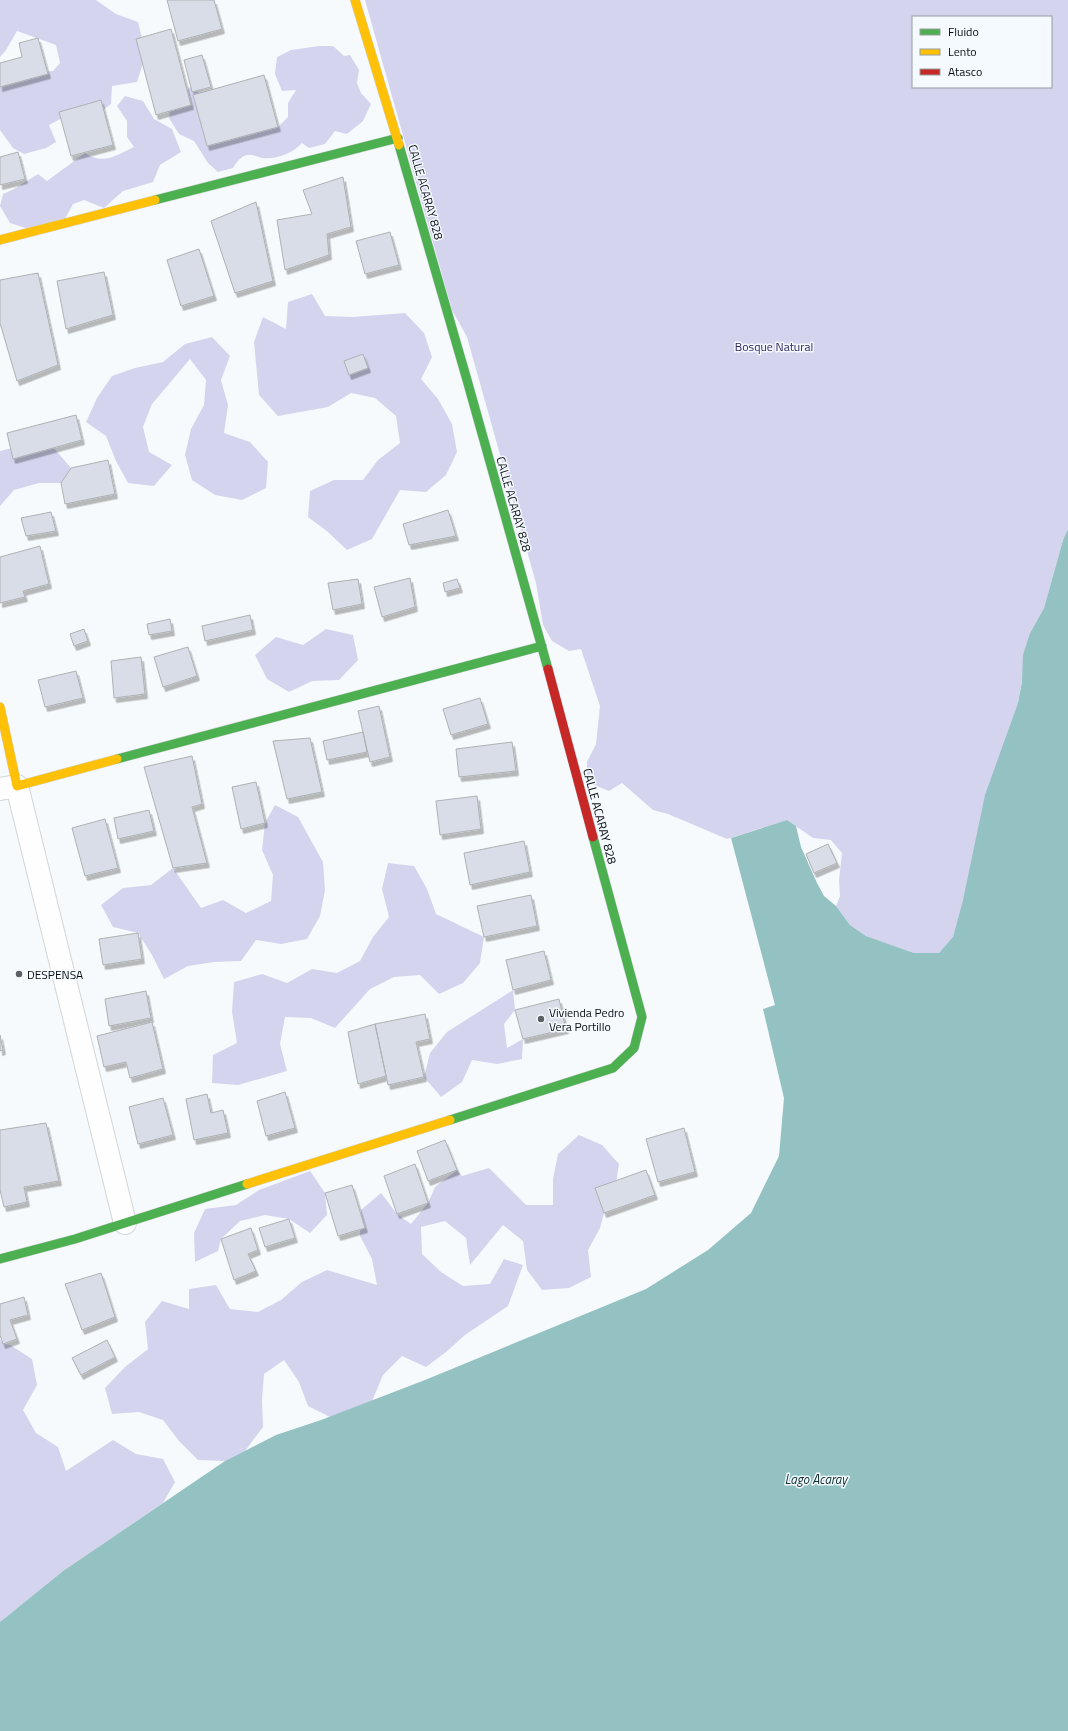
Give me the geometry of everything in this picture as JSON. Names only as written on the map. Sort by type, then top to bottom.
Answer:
[{"type":"street","name":"CALLE ACARAY 828","points":[[125,1223],[613,1068],[634,1048],[642,1017],[542,646],[398,138],[355,0]]},
{"type":"street","points":[[0,240],[398,138]]},
{"type":"street","points":[[8,787],[542,646]]},
{"type":"street","points":[[0,707],[8,787],[125,1223],[0,1259]]},
{"type":"green space","points":[[0,0],[96,0],[116,14],[138,22],[146,54],[137,82],[112,86],[111,104],[96,115],[66,116],[49,125],[56,142],[46,148],[24,154],[13,148],[0,130],[0,77],[53,71],[60,63],[56,45],[17,31],[0,57]]},
{"type":"green space","name":"Bosque Natural","points":[[365,0],[1068,0],[1068,529],[1063,540],[1044,608],[1030,633],[1018,703],[1006,740],[953,938],[939,953],[914,953],[866,936],[850,925],[836,906],[840,896],[839,880],[842,853],[831,840],[813,838],[787,820],[727,839],[668,814],[653,810],[622,783],[609,791],[587,782],[587,762],[596,744],[600,706],[581,649],[569,651],[552,641],[543,625],[536,583],[467,337],[452,310]]},
{"type":"green space","points":[[319,46],[333,46],[344,56],[350,55],[359,70],[357,83],[361,93],[371,104],[363,121],[347,134],[335,131],[325,144],[309,148],[302,143],[289,153],[278,157],[262,158],[246,155],[240,159],[233,168],[218,172],[208,163],[194,141],[179,134],[169,118],[172,97],[191,87],[221,106],[255,120],[278,127],[288,117],[288,103],[296,90],[282,91],[275,74],[277,57],[291,50]]},
{"type":"green space","points":[[125,96],[143,101],[154,119],[172,129],[181,152],[160,165],[153,182],[123,191],[104,208],[84,200],[73,204],[60,228],[35,231],[10,223],[0,206],[3,194],[38,174],[47,181],[85,153],[92,157],[104,159],[115,156],[134,147],[127,137],[127,121],[117,106]]},
{"type":"green space","points":[[312,294],[325,316],[352,317],[405,313],[424,333],[432,357],[421,379],[438,399],[452,424],[457,452],[446,475],[426,492],[400,490],[372,539],[347,550],[328,532],[308,517],[310,491],[334,480],[363,480],[378,460],[400,443],[396,416],[375,398],[351,393],[328,407],[278,416],[259,395],[254,342],[263,317],[286,329],[288,302]]},
{"type":"green space","points":[[212,337],[230,356],[221,380],[228,405],[224,433],[250,442],[268,462],[266,488],[242,500],[215,495],[192,480],[185,455],[191,429],[204,405],[206,380],[190,359],[152,404],[143,427],[149,452],[172,465],[154,486],[128,483],[116,461],[106,436],[86,422],[97,398],[112,376],[135,368],[163,362],[185,344]]},
{"type":"green space","points":[[27,444],[53,447],[71,468],[61,483],[39,483],[14,490],[0,506],[0,451]]},
{"type":"green space","points":[[326,629],[353,635],[358,660],[339,680],[312,681],[289,692],[267,679],[255,655],[276,637],[303,645]]},
{"type":"green space","points":[[275,805],[298,817],[323,862],[325,890],[320,916],[307,939],[281,944],[256,940],[241,961],[214,962],[188,966],[164,979],[152,955],[138,933],[113,927],[101,905],[123,888],[151,885],[173,868],[201,908],[223,900],[246,913],[271,901],[273,875],[262,850],[265,823]]},
{"type":"green space","points":[[388,863],[414,866],[427,889],[436,914],[484,937],[480,963],[463,983],[439,994],[420,975],[394,977],[370,989],[335,1028],[311,1018],[285,1017],[280,1044],[287,1071],[238,1085],[212,1083],[213,1055],[237,1043],[232,1012],[234,982],[262,974],[287,983],[312,969],[337,973],[360,961],[373,937],[389,917],[382,889]]},
{"type":"green space","points":[[513,990],[515,1010],[504,1024],[507,1048],[523,1039],[522,1059],[497,1064],[472,1060],[462,1082],[441,1097],[424,1077],[430,1053],[447,1032]]},
{"type":"green space","points":[[579,1135],[602,1145],[619,1164],[615,1190],[604,1213],[600,1228],[588,1250],[591,1277],[569,1288],[542,1290],[527,1270],[523,1241],[503,1225],[470,1265],[466,1238],[445,1221],[421,1227],[422,1254],[441,1272],[463,1286],[490,1284],[504,1259],[523,1265],[508,1306],[465,1335],[426,1367],[402,1356],[383,1375],[372,1401],[330,1417],[308,1406],[299,1382],[284,1360],[264,1374],[262,1400],[263,1427],[245,1451],[225,1461],[198,1460],[179,1441],[163,1420],[139,1412],[112,1414],[105,1388],[125,1367],[148,1349],[145,1322],[162,1301],[189,1309],[189,1289],[216,1285],[230,1309],[258,1312],[281,1300],[302,1282],[327,1270],[377,1285],[372,1259],[360,1236],[361,1210],[381,1193],[397,1214],[411,1224],[428,1203],[435,1187],[457,1170],[462,1176],[489,1168],[526,1205],[553,1205],[553,1179],[558,1154]]},
{"type":"green space","points":[[310,1171],[325,1193],[327,1215],[310,1233],[289,1219],[265,1215],[240,1221],[221,1239],[218,1251],[195,1262],[194,1233],[205,1209],[236,1205],[259,1190]]},
{"type":"green space","points":[[0,1339],[3,1344],[10,1345],[32,1359],[37,1385],[23,1410],[36,1433],[58,1447],[66,1471],[113,1440],[136,1454],[163,1459],[175,1482],[163,1503],[63,1571],[0,1622]]},
{"type":"water","name":"Lago Acaray","points":[[1068,529],[1068,1731],[0,1731],[0,1622],[63,1571],[225,1461],[276,1435],[321,1420],[425,1380],[646,1289],[708,1250],[751,1213],[779,1156],[784,1098],[763,1009],[775,1005],[731,838],[787,820],[796,826],[801,847],[824,896],[836,906],[850,925],[866,936],[914,953],[939,953],[953,937],[963,900],[985,795],[1018,703],[1022,681],[1023,655],[1030,633],[1044,608],[1063,540]]},
{"type":"building","points":[[167,0],[214,0],[222,29],[178,41]]},
{"type":"building","points":[[171,29],[191,105],[156,115],[136,39]]},
{"type":"building","points":[[38,38],[48,74],[0,87],[0,63],[22,57],[19,43]]},
{"type":"building","points":[[202,55],[211,87],[192,92],[184,60]]},
{"type":"building","points":[[264,75],[278,127],[207,146],[193,95]]},
{"type":"building","points":[[101,100],[113,145],[71,156],[59,112]]},
{"type":"building","points":[[18,152],[25,179],[0,185],[0,157]]},
{"type":"building","points":[[343,177],[351,227],[327,234],[329,255],[285,270],[277,220],[312,214],[303,190]]},
{"type":"building","points":[[256,202],[273,281],[235,293],[211,221]]},
{"type":"building","points":[[390,232],[399,265],[365,274],[356,241]]},
{"type":"building","points":[[199,249],[214,296],[181,306],[167,260]]},
{"type":"building","points":[[104,272],[113,315],[66,329],[57,281]]},
{"type":"building","points":[[38,273],[58,365],[17,381],[0,323],[0,280]]},
{"type":"building","points":[[363,354],[368,368],[349,375],[344,361]]},
{"type":"building","points":[[76,415],[82,440],[13,459],[7,433]]},
{"type":"building","points":[[108,460],[115,494],[65,504],[61,483],[71,468]]},
{"type":"building","points":[[448,510],[456,536],[409,545],[403,524]]},
{"type":"building","points":[[51,512],[56,531],[26,536],[21,518]]},
{"type":"building","points":[[40,546],[49,584],[23,591],[25,597],[0,603],[0,557]]},
{"type":"building","points":[[410,578],[415,607],[382,617],[374,587]]},
{"type":"building","points":[[358,579],[362,604],[333,610],[328,583]]},
{"type":"building","points":[[457,579],[460,588],[445,592],[443,583]]},
{"type":"building","points":[[250,615],[253,630],[205,641],[202,626]]},
{"type":"building","points":[[170,619],[172,631],[149,635],[147,624]]},
{"type":"building","points":[[84,629],[88,641],[74,646],[70,634]]},
{"type":"building","points":[[188,647],[197,676],[163,687],[154,657]]},
{"type":"building","points":[[141,657],[145,694],[114,698],[111,661]]},
{"type":"building","points":[[76,671],[83,698],[45,707],[38,680]]},
{"type":"building","points":[[480,698],[488,724],[451,735],[443,709]]},
{"type":"building","points":[[379,706],[390,757],[370,762],[358,711]]},
{"type":"building","points":[[363,732],[367,752],[327,760],[323,741]]},
{"type":"building","points":[[310,738],[322,792],[287,799],[273,741]]},
{"type":"building","points":[[512,742],[516,771],[459,777],[456,749]]},
{"type":"building","points":[[192,756],[202,804],[192,807],[207,863],[173,868],[144,767]]},
{"type":"building","points":[[256,782],[265,823],[241,829],[232,787]]},
{"type":"building","points":[[477,796],[481,829],[440,835],[436,801]]},
{"type":"building","points":[[149,810],[154,831],[118,839],[114,818]]},
{"type":"building","points":[[105,819],[118,868],[85,876],[72,828]]},
{"type":"building","points":[[524,841],[530,872],[470,885],[464,853]]},
{"type":"building","points":[[828,844],[837,863],[814,873],[806,854]]},
{"type":"building","points":[[531,895],[537,926],[484,937],[477,906]]},
{"type":"building","points":[[138,933],[142,959],[103,965],[99,939]]},
{"type":"building","points":[[544,951],[551,980],[513,990],[506,960]]},
{"type":"building","points":[[146,991],[151,1018],[109,1026],[105,999]]},
{"type":"building","name":"Vivienda Pedro Vera Portillo","points":[[559,999],[566,1029],[523,1039],[515,1010]]},
{"type":"building","points":[[425,1014],[430,1039],[416,1042],[424,1077],[388,1085],[375,1024]]},
{"type":"building","points":[[152,1022],[163,1069],[130,1078],[126,1062],[104,1067],[97,1036]]},
{"type":"building","points":[[375,1024],[386,1076],[358,1084],[348,1032]]},
{"type":"building","points":[[0,1035],[3,1050],[0,1051]]},
{"type":"building","points":[[285,1092],[295,1128],[266,1136],[257,1101]]},
{"type":"building","points":[[207,1094],[211,1113],[223,1110],[228,1133],[194,1140],[186,1099]]},
{"type":"building","points":[[163,1098],[173,1135],[138,1144],[129,1107]]},
{"type":"building","points":[[46,1123],[59,1181],[24,1187],[27,1202],[4,1207],[0,1190],[0,1130]]},
{"type":"building","points":[[684,1128],[695,1172],[658,1182],[646,1139]]},
{"type":"building","points":[[445,1140],[457,1170],[428,1181],[417,1151]]},
{"type":"building","points":[[415,1164],[428,1203],[397,1214],[384,1176]]},
{"type":"building","points":[[646,1170],[655,1195],[604,1213],[595,1188]]},
{"type":"building","points":[[352,1185],[365,1228],[338,1236],[325,1193]]},
{"type":"building","points":[[289,1219],[295,1238],[265,1247],[259,1228]]},
{"type":"building","points":[[251,1228],[258,1250],[248,1254],[256,1271],[234,1280],[221,1239]]},
{"type":"building","points":[[101,1273],[115,1317],[82,1330],[65,1284]]},
{"type":"building","points":[[24,1297],[28,1315],[10,1320],[17,1339],[3,1344],[0,1335],[0,1304]]},
{"type":"building","points":[[107,1340],[115,1357],[81,1375],[72,1358]]},
{"type":"traffic: fast","points":[[155,200],[398,138]]},
{"type":"traffic: fast","points":[[399,145],[548,669]]},
{"type":"traffic: fast","points":[[117,759],[542,646]]},
{"type":"traffic: fast","points":[[450,1120],[613,1068],[634,1048],[642,1017],[593,837]]},
{"type":"traffic: fast","points":[[0,1259],[75,1239],[247,1184]]},
{"type":"traffic: slow","points":[[355,0],[399,145]]},
{"type":"traffic: slow","points":[[0,240],[155,200]]},
{"type":"traffic: slow","points":[[0,707],[17,786],[117,759]]},
{"type":"traffic: slow","points":[[247,1184],[450,1120]]},
{"type":"traffic: jam","points":[[548,669],[593,837]]},
{"type":"place","name":"DESPENSA","points":[[19,974]]},
{"type":"place","name":"Vivienda Pedro Vera Portillo","points":[[541,1019]]}]
